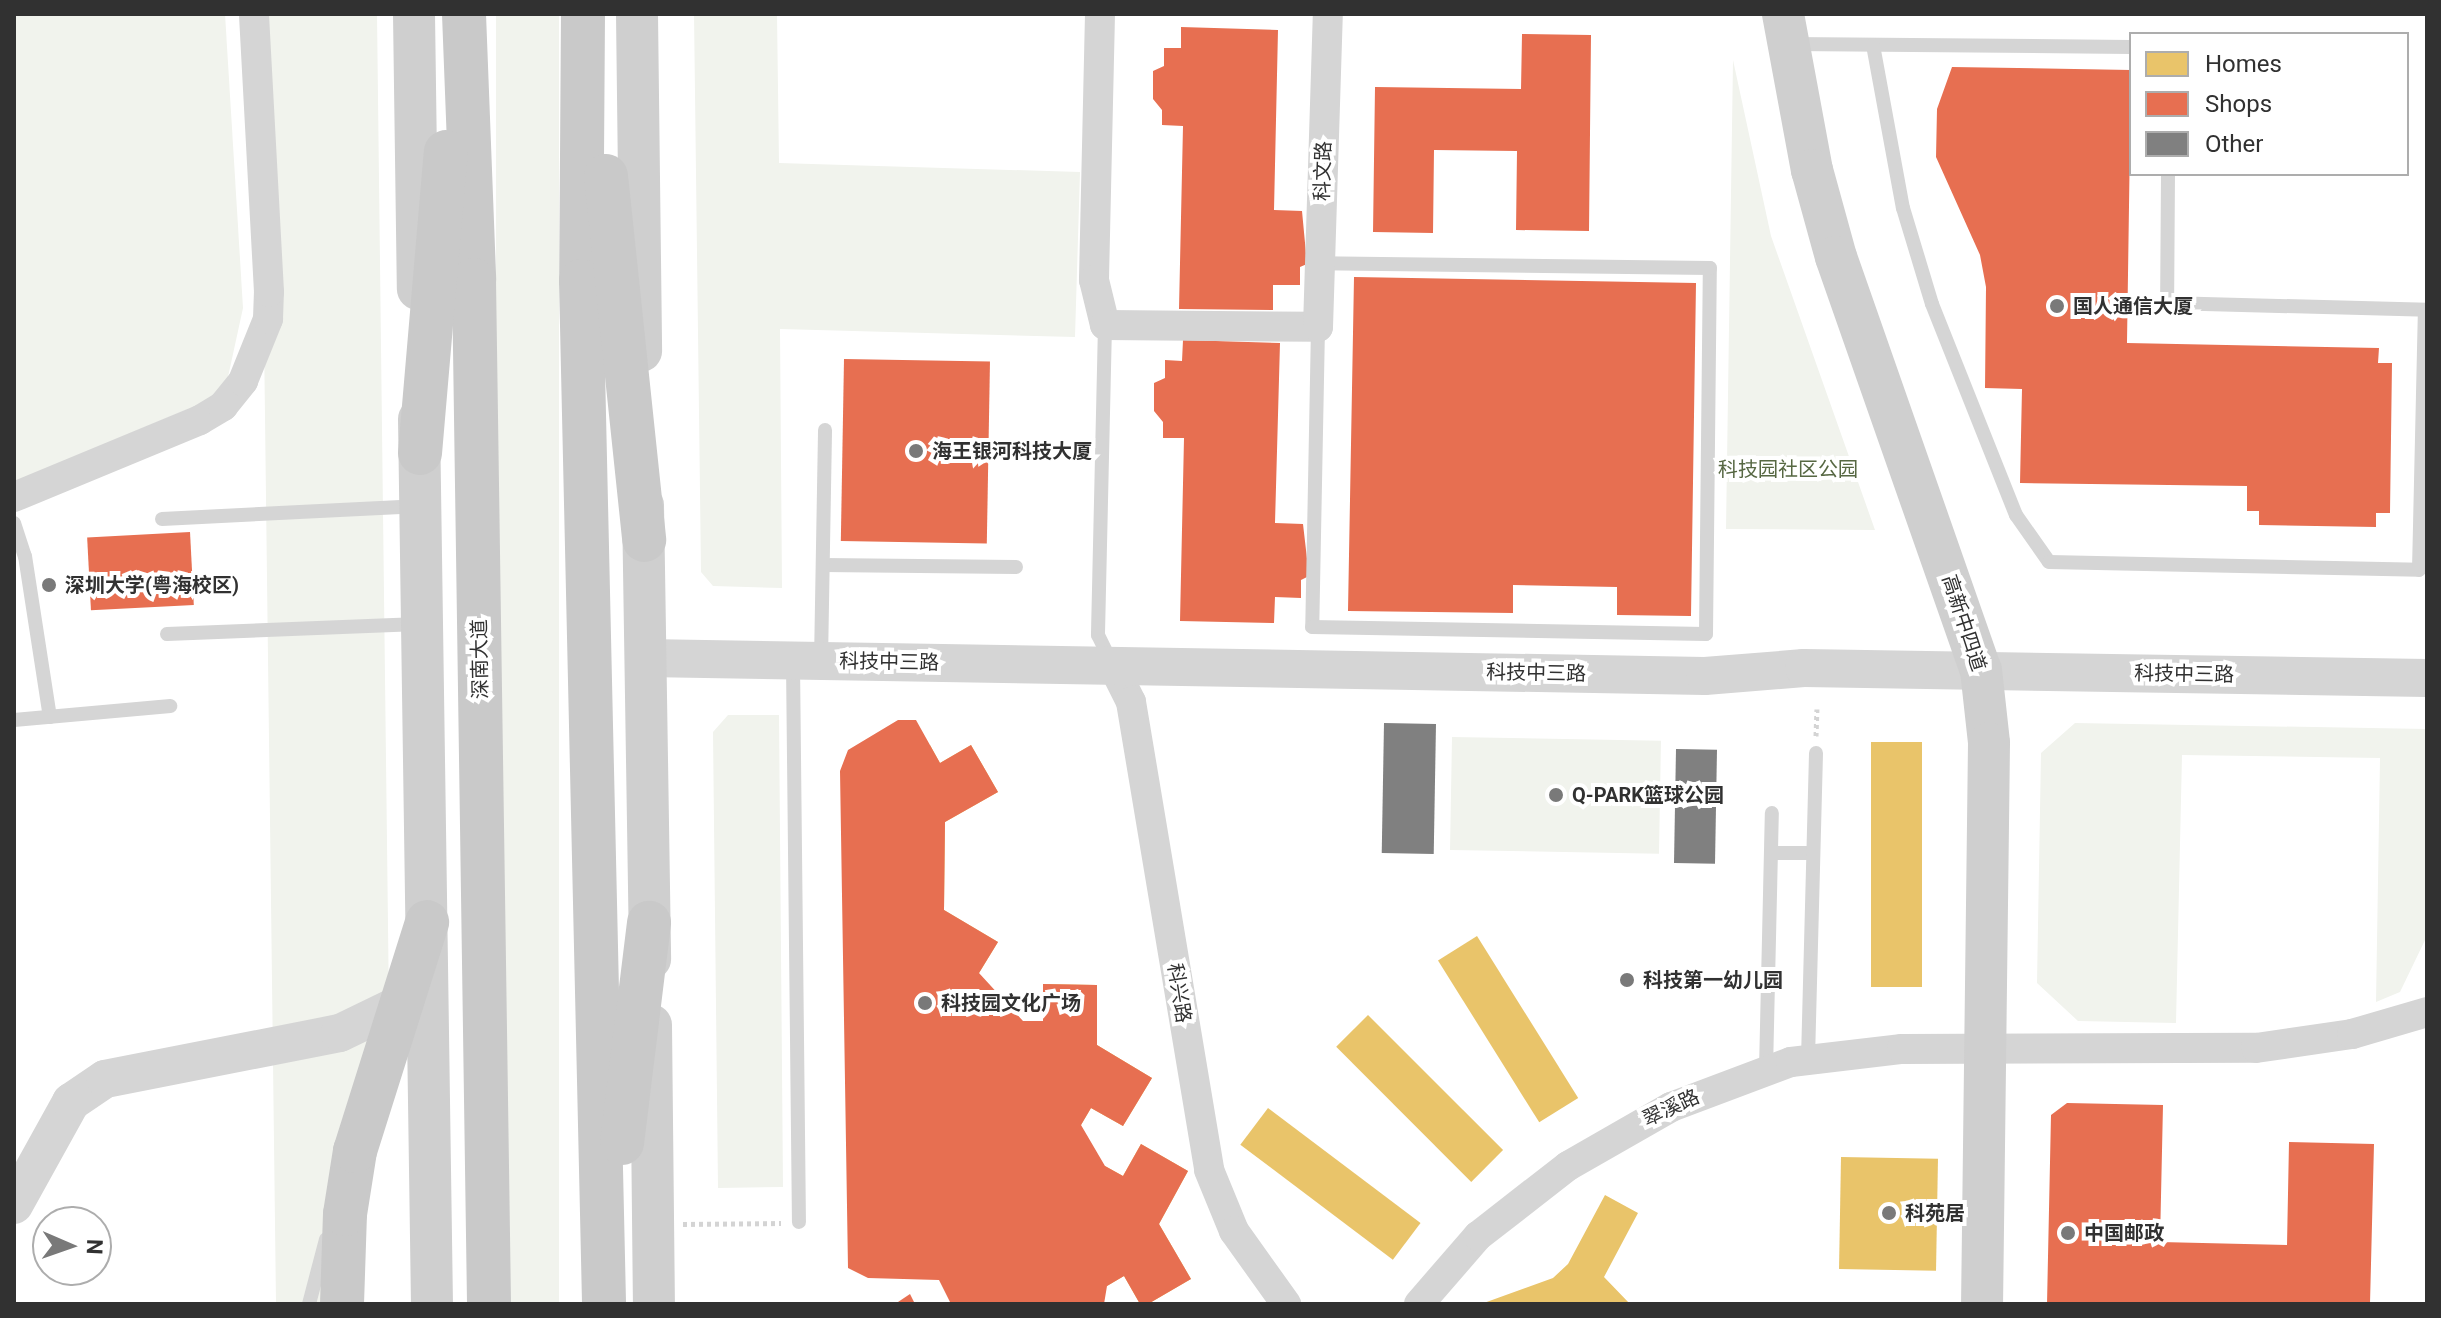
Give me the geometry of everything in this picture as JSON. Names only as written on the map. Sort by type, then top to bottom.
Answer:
[{"type":"main road","points":[[414,14],[432,1304]]},
{"type":"main road","points":[[420,453],[461,14]]},
{"type":"main road","name":"深南大道","points":[[461,14],[474,280],[489,1304]]},
{"type":"main road","points":[[586,14],[644,540]]},
{"type":"main road","points":[[586,14],[581,281],[604,1298]]},
{"type":"main road","points":[[637,14],[654,1304]]},
{"type":"main road","name":"高新中四道","points":[[1785,29],[1836,257],[1981,670],[1989,743],[1982,1304]]},
{"type":"main road","points":[[342,1304],[345,1214],[361,1129],[427,922]]},
{"type":"main road","points":[[604,1298],[649,923]]},
{"type":"main road","points":[[430,1221],[453,1304]]},
{"type":"street","points":[[14,497],[200,420],[223,406],[248,371],[268,319],[269,292],[254,14]]},
{"type":"street","points":[[1100,14],[1094,280],[1105,325],[1318,327]]},
{"type":"street","name":"科文路","points":[[1318,327],[1328,14]]},
{"type":"street","name":"科技中三路","points":[[646,658],[1705,676],[1804,668],[2427,678]]},
{"type":"street","name":"科兴路","points":[[1113,666],[1131,702],[1209,1170],[1234,1231],[1286,1304]]},
{"type":"street","points":[[14,1205],[71,1102],[105,1079],[340,1033],[400,1004]]},
{"type":"street","name":"翠溪路","points":[[1419,1304],[1478,1236],[1568,1166],[1671,1107],[1766,1070],[1808,1059],[1902,1049],[2256,1048],[2352,1034],[2427,1012]]},
{"type":"lane","points":[[1785,29],[1873,45],[2129,47]]},
{"type":"lane","points":[[1873,45],[1903,208],[1932,304],[2016,515],[2049,562],[2419,570],[2426,310],[2167,303],[2168,176]]},
{"type":"lane","points":[[1318,327],[1312,627],[1706,634],[1710,268],[1320,263]]},
{"type":"lane","points":[[1105,325],[1098,635],[1113,666]]},
{"type":"lane","points":[[799,1222],[807,661],[823,565],[825,430]]},
{"type":"lane","points":[[162,519],[421,506]]},
{"type":"lane","points":[[14,523],[25,556],[50,717]]},
{"type":"lane","points":[[823,565],[1016,567]]},
{"type":"lane","points":[[167,634],[422,624]]},
{"type":"lane","points":[[14,720],[170,706]]},
{"type":"lane","points":[[1808,1059],[1816,753]]},
{"type":"lane","points":[[1766,1070],[1772,813]]},
{"type":"lane","points":[[1771,853],[1813,853]]},
{"type":"lane","points":[[309,1304],[361,1129]]},
{"type":"path","points":[[654,1224],[799,1222]]},
{"type":"green space","points":[[14,14],[225,14],[243,308],[228,377],[212,399],[14,482]]},
{"type":"green space","points":[[260,14],[377,14],[389,1008],[329,1304],[276,1304]]},
{"type":"green space","points":[[496,14],[559,14],[559,1304],[496,1304]]},
{"type":"green space","points":[[694,14],[777,14],[779,163],[1080,172],[1075,337],[780,329],[782,588],[713,586],[701,572]]},
{"type":"green space","name":"科技园社区公园","points":[[1733,60],[1771,236],[1875,530],[1726,529]]},
{"type":"green space","points":[[728,715],[779,715],[783,1187],[718,1188],[713,732]]},
{"type":"green space","points":[[2075,723],[2427,729],[2427,936],[2400,992],[2376,1002],[2380,758],[2182,755],[2176,1023],[2078,1021],[2037,983],[2041,753]]},
{"type":"green space","name":"Q-PARK篮球公园","points":[[1452,737],[1661,741],[1659,854],[1450,850]]},
{"type":"building: Homes","points":[[894,735],[907,758],[930,745],[940,763],[971,745],[998,792],[945,822],[944,910],[998,942],[968,991],[937,972],[927,989],[907,976],[895,997],[856,973],[843,950],[843,912],[870,913],[870,887],[889,887],[889,846],[869,846],[870,822],[846,822],[847,777],[861,754]]},
{"type":"building: Homes","points":[[1871,742],[1922,742],[1922,987],[1871,987]]},
{"type":"building: Homes","points":[[1477,936],[1578,1098],[1539,1122],[1438,960]]},
{"type":"building: Homes","points":[[1043,984],[1097,985],[1097,1045],[1152,1078],[1123,1126],[1091,1108],[1081,1125],[1061,1113],[1049,1133],[1010,1109],[997,1086],[997,1048],[1023,1048],[1023,1021],[1043,1021]]},
{"type":"building: Homes","points":[[1368,1015],[1503,1150],[1471,1182],[1336,1047]]},
{"type":"building: Homes","points":[[1268,1108],[1421,1223],[1393,1260],[1240,1145]]},
{"type":"building: Homes","points":[[1141,1144],[1188,1171],[1159,1224],[1191,1279],[1148,1304],[1140,1304],[1124,1276],[1107,1286],[1095,1265],[1075,1277],[1052,1238],[1051,1211],[1070,1178],[1092,1190],[1105,1166],[1123,1176]]},
{"type":"building: Homes","name":"科苑居","points":[[1841,1157],[1938,1159],[1936,1271],[1839,1269]]},
{"type":"building: Homes","points":[[1605,1195],[1638,1213],[1604,1277],[1630,1304],[1481,1304],[1553,1278],[1568,1264]]},
{"type":"building: Shops","points":[[1181,27],[1278,30],[1274,210],[1302,211],[1307,264],[1300,267],[1300,285],[1273,285],[1273,310],[1179,309],[1183,126],[1162,125],[1162,110],[1153,99],[1153,71],[1164,66],[1164,48],[1181,48]]},
{"type":"building: Shops","points":[[1522,34],[1591,35],[1589,231],[1516,230],[1517,151],[1434,150],[1433,233],[1373,232],[1375,87],[1521,89]]},
{"type":"building: Shops","name":"国人通信大厦","points":[[1952,67],[2129,70],[2127,343],[2379,348],[2378,363],[2392,363],[2390,513],[2376,513],[2376,527],[2259,525],[2259,511],[2247,511],[2247,486],[2020,483],[2022,389],[1985,388],[1986,287],[1980,255],[1936,157],[1937,109]]},
{"type":"building: Shops","points":[[1354,277],[1696,283],[1691,616],[1617,615],[1617,587],[1513,585],[1513,613],[1348,611]]},
{"type":"building: Shops","points":[[1183,340],[1280,343],[1275,523],[1303,524],[1309,576],[1301,580],[1301,598],[1275,597],[1274,623],[1180,621],[1184,438],[1163,438],[1163,422],[1154,411],[1154,383],[1165,378],[1165,360],[1182,361]]},
{"type":"building: Shops","name":"海王银河科技大厦","points":[[844,359],[990,362],[987,544],[841,541]]},
{"type":"building: Shops","points":[[190,532],[194,605],[91,610],[87,537]]},
{"type":"building: Shops","name":"科技园文化广场","points":[[898,720],[916,720],[940,763],[971,745],[998,792],[945,822],[944,910],[998,942],[979,973],[1023,1021],[1043,1021],[1043,984],[1097,985],[1097,1045],[1152,1078],[1123,1126],[1091,1108],[1081,1125],[1105,1166],[1123,1176],[1141,1144],[1188,1171],[1159,1224],[1191,1279],[1148,1304],[1140,1304],[1124,1276],[1107,1286],[1104,1304],[951,1304],[939,1280],[868,1278],[848,1268],[840,771],[848,750]]},
{"type":"building: Shops","points":[[2067,1103],[2163,1105],[2160,1242],[2287,1245],[2289,1142],[2374,1144],[2370,1304],[2047,1304],[2051,1115]]},
{"type":"building: Shops","points":[[910,1294],[915,1304],[895,1304]]},
{"type":"building: Other","points":[[1384,723],[1436,724],[1434,854],[1382,853]]},
{"type":"building: Other","points":[[1676,749],[1717,750],[1715,864],[1674,863]]},
{"type":"place","name":"国人通信大厦","points":[[2057,306]]},
{"type":"place","name":"海王银河科技大厦","points":[[916,451]]},
{"type":"place","name":"深圳大学(粤海校区)","points":[[49,585]]},
{"type":"place","name":"Q-PARK篮球公园","points":[[1556,795]]},
{"type":"place","name":"科技第一幼儿园","points":[[1627,980]]},
{"type":"place","name":"科技园文化广场","points":[[925,1003]]},
{"type":"place","name":"科苑居","points":[[1889,1213]]},
{"type":"place","name":"中国邮政","points":[[2068,1233]]}]
